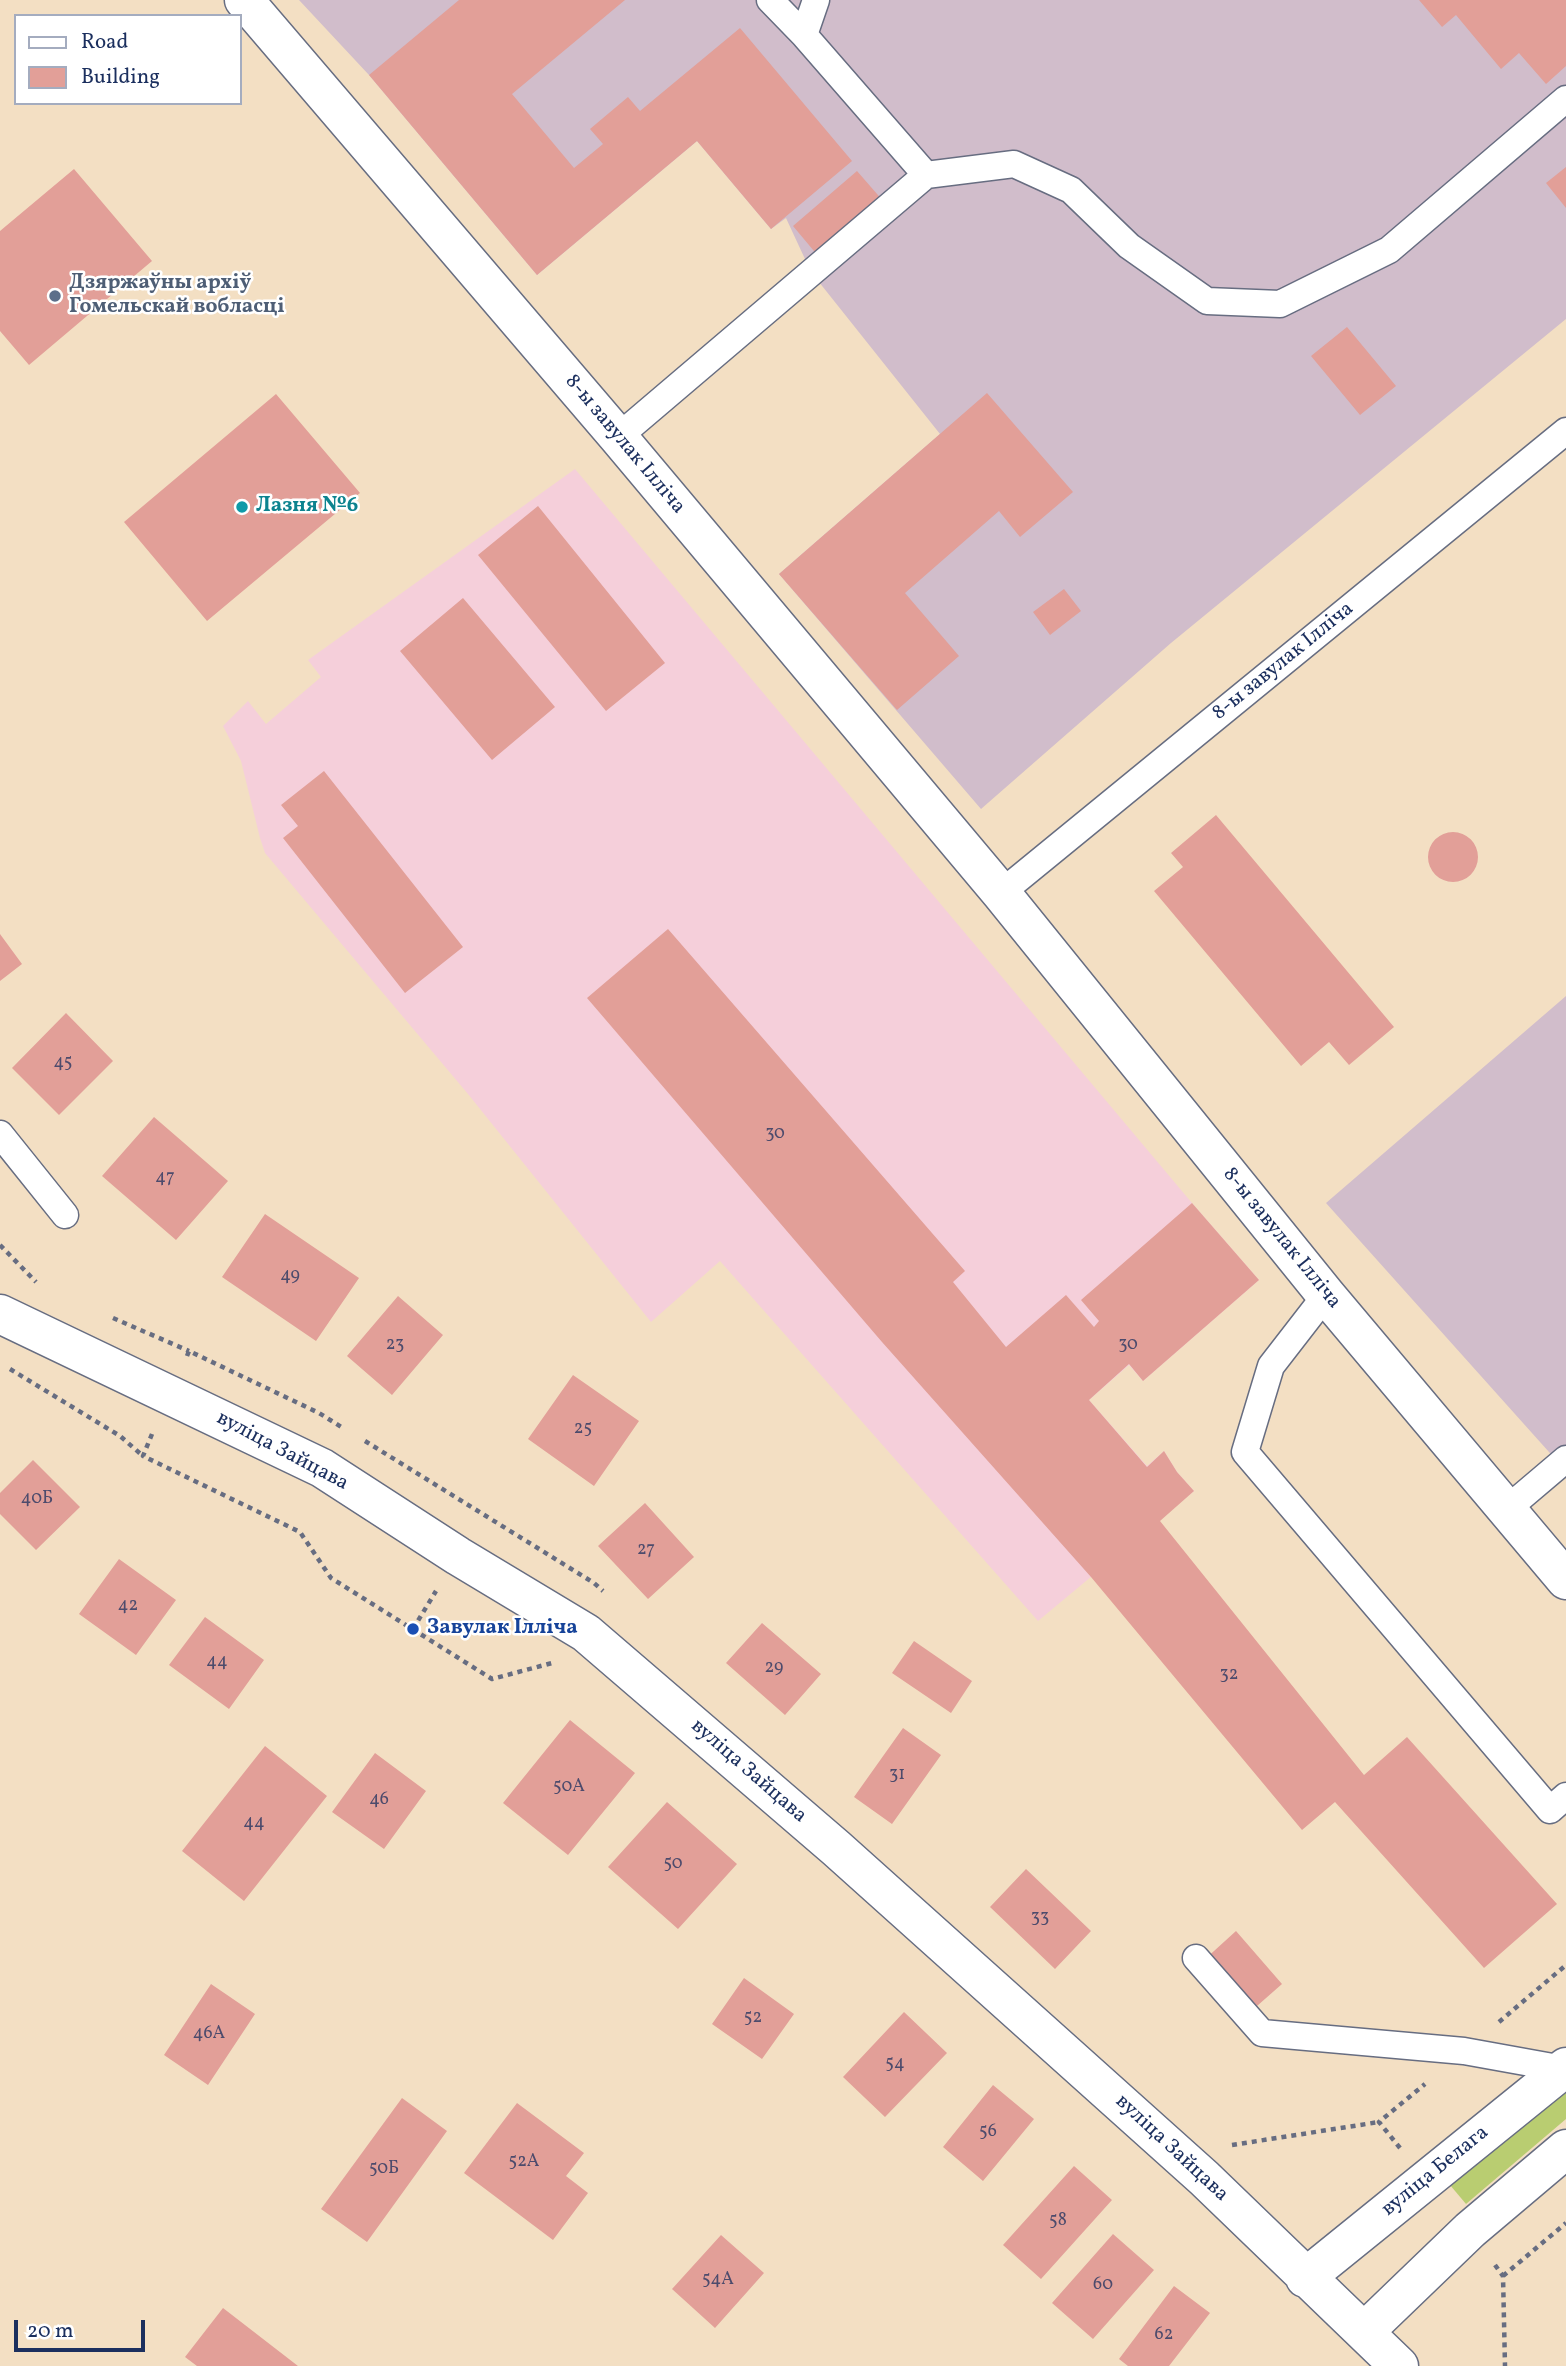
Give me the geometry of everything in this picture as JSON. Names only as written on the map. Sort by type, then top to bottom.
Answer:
[{"type":"street","name":"8-ы завулак Ілліча","points":[[244,0],[618,437],[1001,893],[1326,1295],[1566,1580]]},
{"type":"street","name":"вуліца Зайцава","points":[[0,1314],[322,1468],[458,1556],[586,1633],[836,1848],[1204,2178],[1398,2366]]},
{"type":"street","name":"вуліца Белага","points":[[1305,2278],[1565,2068]]},
{"type":"street","points":[[1364,2332],[1470,2230],[1566,2149]]},
{"type":"lane","points":[[770,0],[804,35],[926,176]]},
{"type":"lane","points":[[804,35],[816,0]]},
{"type":"lane","points":[[618,437],[926,176],[1014,164],[1071,190],[1129,246],[1207,301],[1280,304],[1389,250],[1566,99]]},
{"type":"lane","name":"8-ы завулак Ілліча","points":[[1001,893],[1566,431]]},
{"type":"lane","points":[[0,1133],[65,1215]]},
{"type":"lane","points":[[1326,1295],[1270,1366],[1245,1452],[1550,1810],[1566,1796]]},
{"type":"lane","points":[[1507,1509],[1566,1459]]},
{"type":"lane","points":[[1196,1958],[1262,2033],[1464,2051],[1565,2068]]},
{"type":"path","points":[[0,1245],[38,1284]]},
{"type":"path","points":[[101,1312],[189,1351]]},
{"type":"path","points":[[0,1363],[120,1436],[143,1456]]},
{"type":"path","points":[[331,1578],[492,1679]]},
{"type":"path","points":[[1503,2276],[1566,2223]]},
{"type":"path","points":[[1490,2257],[1503,2276],[1505,2366]]},
{"type":"shaded area","points":[[299,0],[1566,0],[1566,319],[1171,643],[981,809],[779,574],[940,434],[811,272],[786,218],[771,229],[697,141],[537,275],[369,75]]},
{"type":"shaded area","points":[[575,469],[1259,1280],[1143,1381],[1129,1365],[1089,1400],[1147,1466],[1164,1451],[1177,1472],[1194,1491],[1038,1621],[720,1261],[651,1322],[468,1094],[265,853],[241,761],[223,726],[248,701],[266,724],[321,677],[308,660]]},
{"type":"shaded area","points":[[1566,996],[1566,1471],[1326,1203]]},
{"type":"green space","points":[[1566,2088],[1566,2119],[1466,2204],[1450,2185]]},
{"type":"building","points":[[459,0],[625,0],[512,94],[574,168],[603,144],[590,129],[628,97],[640,111],[740,28],[852,161],[771,229],[697,141],[537,275],[369,75]]},
{"type":"building","points":[[1419,0],[1566,0],[1566,66],[1546,84],[1519,53],[1501,69],[1456,15],[1442,27]]},
{"type":"building","points":[[1566,167],[1566,208],[1546,183]]},
{"type":"building","name":"Дзяржаўны архіў Гомельскай вобласці","points":[[74,169],[152,261],[29,365],[0,331],[0,231]]},
{"type":"building","points":[[857,171],[884,202],[819,257],[793,226]]},
{"type":"building","points":[[1347,327],[1396,386],[1360,415],[1311,356]]},
{"type":"building","points":[[987,393],[1073,492],[1020,537],[999,511],[905,593],[959,656],[897,710],[779,574]]},
{"type":"building","name":"Лазня №6","points":[[276,394],[360,493],[207,621],[124,522]]},
{"type":"building","points":[[538,506],[665,663],[606,711],[478,555]]},
{"type":"building","points":[[1064,589],[1081,611],[1050,635],[1033,612]]},
{"type":"building","points":[[463,598],[555,707],[492,760],[400,651]]},
{"type":"building","points":[[324,771],[463,947],[405,993],[283,838],[298,826],[281,805]]},
{"type":"building","points":[[1216,815],[1394,1027],[1349,1065],[1329,1042],[1301,1066],[1154,891],[1183,867],[1171,853]]},
{"type":"building","points":[[1453,832],[1471,839],[1478,857],[1471,875],[1453,882],[1435,875],[1428,857],[1435,839]]},
{"type":"building","points":[[668,929],[965,1271],[953,1282],[1006,1347],[1066,1295],[1094,1327],[1099,1321],[1081,1300],[1192,1203],[1259,1280],[1143,1381],[1129,1364],[1089,1400],[1147,1467],[1164,1451],[1177,1472],[1194,1491],[1160,1521],[1364,1775],[1407,1737],[1557,1904],[1484,1968],[1335,1802],[1302,1830],[1091,1577],[882,1342],[587,998]]},
{"type":"building","points":[[0,934],[22,964],[0,981]]},
{"type":"building","points":[[66,1013],[113,1061],[59,1115],[12,1068]]},
{"type":"building","points":[[154,1117],[228,1181],[176,1240],[102,1176]]},
{"type":"building","points":[[265,1214],[359,1278],[316,1341],[222,1277]]},
{"type":"building","points":[[398,1296],[443,1335],[392,1395],[347,1356]]},
{"type":"building","points":[[573,1375],[639,1421],[594,1486],[528,1439]]},
{"type":"building","points":[[33,1460],[80,1507],[36,1550],[0,1514],[0,1493]]},
{"type":"building","points":[[645,1503],[694,1557],[648,1599],[598,1546]]},
{"type":"building","points":[[119,1559],[176,1600],[136,1655],[79,1614]]},
{"type":"building","points":[[205,1617],[264,1660],[229,1709],[169,1665]]},
{"type":"building","points":[[762,1623],[821,1674],[785,1715],[726,1663]]},
{"type":"building","points":[[914,1641],[972,1681],[951,1713],[892,1673]]},
{"type":"building","points":[[570,1720],[635,1773],[568,1855],[503,1803]]},
{"type":"building","points":[[903,1728],[941,1755],[892,1824],[854,1797]]},
{"type":"building","points":[[265,1746],[327,1796],[244,1901],[182,1851]]},
{"type":"building","points":[[375,1753],[426,1791],[384,1849],[332,1812]]},
{"type":"building","points":[[667,1802],[737,1864],[678,1929],[608,1867]]},
{"type":"building","points":[[1026,1869],[1091,1931],[1055,1969],[990,1907]]},
{"type":"building","points":[[1236,1931],[1282,1984],[1249,2013],[1203,1961]]},
{"type":"building","points":[[744,1978],[794,2014],[762,2059],[712,2024]]},
{"type":"building","points":[[211,1984],[255,2014],[208,2085],[164,2055]]},
{"type":"building","points":[[904,2012],[947,2053],[885,2117],[843,2077]]},
{"type":"building","points":[[993,2085],[1034,2119],[983,2181],[943,2147]]},
{"type":"building","points":[[402,2098],[447,2131],[367,2242],[321,2209]]},
{"type":"building","points":[[517,2103],[584,2153],[566,2176],[588,2193],[553,2240],[464,2173]]},
{"type":"building","points":[[1074,2166],[1112,2200],[1041,2279],[1003,2245]]},
{"type":"building","points":[[1113,2234],[1154,2270],[1093,2339],[1052,2303]]},
{"type":"building","points":[[721,2235],[764,2273],[715,2328],[672,2289]]},
{"type":"building","points":[[1174,2286],[1210,2313],[1169,2366],[1128,2366],[1119,2359]]},
{"type":"building","points":[[223,2308],[298,2366],[197,2366],[185,2357]]},
{"type":"place","name":"Дзяржаўны архіў Гомельскай вобласці","points":[[55,296]]},
{"type":"place","name":"Лазня №6","points":[[242,507]]},
{"type":"place","name":"Завулак Ілліча","points":[[413,1629]]}]
